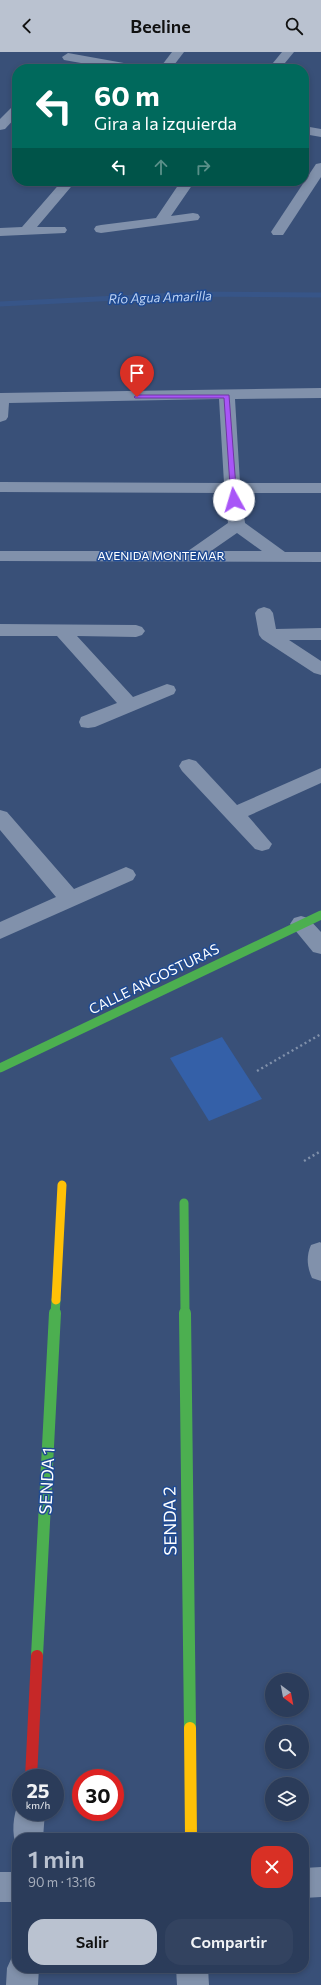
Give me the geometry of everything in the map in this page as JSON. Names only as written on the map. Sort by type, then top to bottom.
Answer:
[{"type":"street","points":[[169,64],[178,52]]},
{"type":"street","points":[[278,64],[288,52]]},
{"type":"street","points":[[67,58],[104,64]]},
{"type":"street","points":[[1,123],[12,113]]},
{"type":"street","points":[[1,123],[12,124]]},
{"type":"street","points":[[309,131],[321,133]]},
{"type":"street","points":[[309,186],[321,168]]},
{"type":"street","points":[[26,231],[65,186]]},
{"type":"street","points":[[161,221],[185,186]]},
{"type":"street","points":[[278,232],[309,186]]},
{"type":"street","points":[[101,229],[193,217]]},
{"type":"street","points":[[0,232],[60,230]]},
{"type":"street","points":[[0,417],[1,398],[321,394]]},
{"type":"street","points":[[227,396],[232,488],[238,525],[281,557]]},
{"type":"street","points":[[0,487],[321,488]]},
{"type":"street","points":[[194,555],[238,525]]},
{"type":"street","name":"AVENIDA MONTEMAR","points":[[0,556],[194,555],[321,557]]},
{"type":"street","points":[[264,613],[268,634],[321,669]]},
{"type":"street","points":[[0,630],[136,630]]},
{"type":"street","points":[[62,631],[129,704]]},
{"type":"street","points":[[268,634],[321,634]]},
{"type":"street","points":[[88,722],[129,704],[167,690]]},
{"type":"street","points":[[189,766],[262,844]]},
{"type":"street","points":[[235,814],[321,775]]},
{"type":"street","points":[[0,817],[70,899]]},
{"type":"street","points":[[0,931],[126,875]]},
{"type":"street","name":"CALLE ANGOSTURAS","points":[[0,1068],[321,915]]},
{"type":"street","points":[[301,924],[321,946]]},
{"type":"street","name":"SENDA 1","points":[[31,1769],[62,1185]]},
{"type":"street","name":"SENDA 2","points":[[184,1203],[191,1833]]},
{"type":"street","points":[[28,1833],[29,1821]]},
{"type":"street","points":[[309,1882],[321,1882]]},
{"type":"street","points":[[0,1887],[12,1887]]},
{"type":"street","points":[[22,1985],[23,1973]]},
{"type":"street","points":[[192,1973],[193,1985]]},
{"type":"path","points":[[258,1071],[321,1034]]},
{"type":"path","points":[[304,1161],[321,1151]]},
{"type":"shaded area","points":[[222,1037],[262,1099],[209,1121],[170,1058]]},
{"type":"waterway","name":"Río Agua Amarilla","points":[[0,304],[195,294],[321,295]]},
{"type":"traffic: fast","points":[[0,1068],[321,915]]},
{"type":"traffic: fast","points":[[184,1203],[190,1728]]},
{"type":"traffic: fast","points":[[37,1656],[56,1300]]},
{"type":"traffic: slow","points":[[56,1300],[62,1185]]},
{"type":"traffic: slow","points":[[190,1728],[191,1833]]},
{"type":"traffic: jam","points":[[31,1769],[37,1656]]},
{"type":"route","points":[[137,397],[227,396],[234,500]]}]
